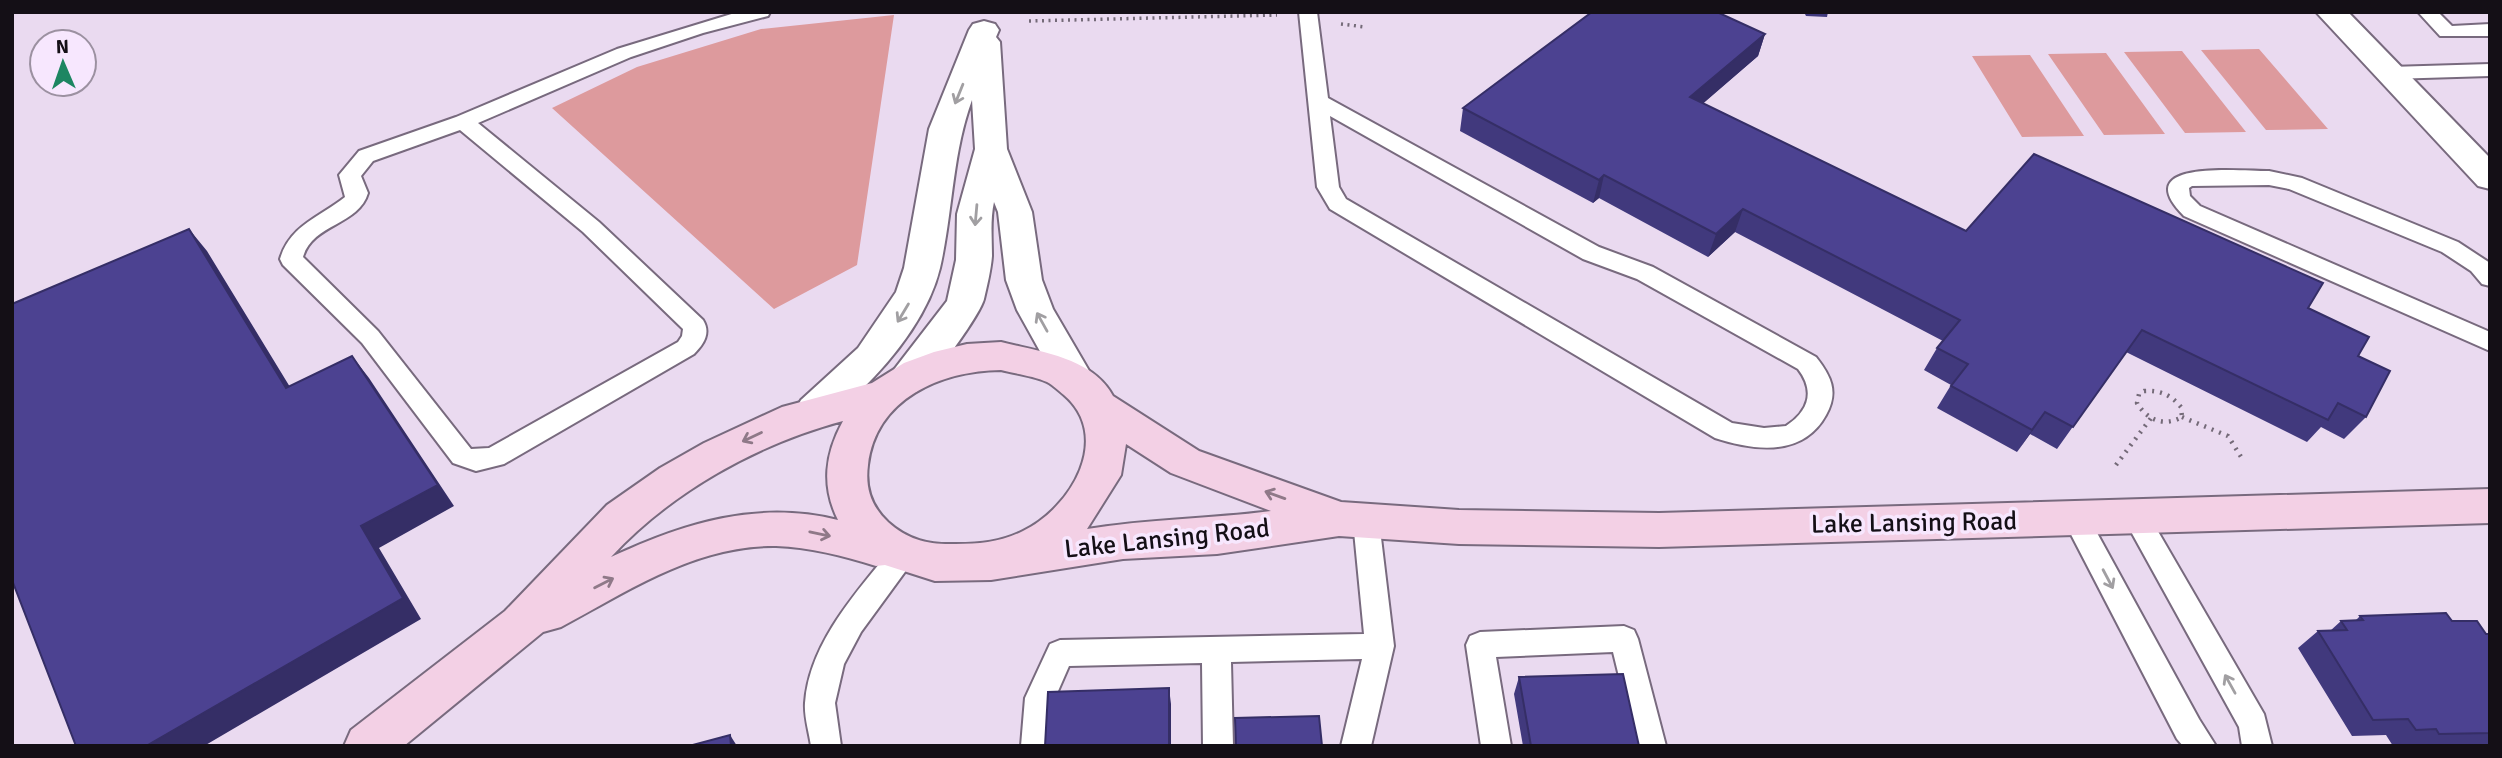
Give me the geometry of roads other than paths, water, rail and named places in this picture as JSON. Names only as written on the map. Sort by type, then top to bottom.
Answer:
[{"type":"main road","points":[[368,746],[521,625],[622,516],[718,454],[815,411],[894,388],[944,363],[994,356],[1041,363],[1087,394],[1105,425],[1108,447],[1104,470],[1094,492],[1076,515],[1047,538],[1026,550],[995,561],[966,565],[938,563],[896,550],[876,548],[802,530],[760,529],[723,534],[660,555],[521,625]]},
{"type":"main road","points":[[894,388],[862,421],[853,441],[846,472],[854,514],[868,532],[896,550]]},
{"type":"main road","name":"Lake Lansing Road","points":[[1087,394],[1185,461],[1352,520]]},
{"type":"main road","name":"Lake Lansing Road","points":[[995,561],[1113,542],[1217,536],[1352,520],[1472,528],[1606,530],[2490,506]]},
{"type":"street","points":[[2331,12],[2490,178]]},
{"type":"street","points":[[983,21],[991,149],[1015,212],[1021,268],[1028,295],[1087,394]]},
{"type":"street","points":[[815,411],[871,358],[913,295],[922,268],[945,129],[983,21]]},
{"type":"street","points":[[894,388],[933,348],[965,303],[974,260],[974,214],[991,149]]},
{"type":"lane","points":[[463,122],[591,228],[695,327],[694,339],[686,348],[495,457],[476,461],[462,456],[370,337],[290,259],[292,247],[301,236],[355,200],[357,192],[350,175],[366,156],[463,122],[624,53],[696,29],[761,12]]},
{"type":"lane","points":[[2427,12],[2488,71]]},
{"type":"lane","points":[[1309,16],[1318,101],[1328,187],[1338,204],[1724,431],[1744,437],[1789,436],[1802,429],[1822,404],[1822,390],[1817,375],[1807,363],[1645,273],[1591,253],[1318,101]]},
{"type":"lane","points":[[2447,32],[2490,30]]},
{"type":"lane","points":[[2390,73],[2488,71]]},
{"type":"lane","points":[[2486,269],[2450,247],[2294,183],[2269,178],[2187,179],[2178,186],[2179,198],[2192,211],[2490,342]]},
{"type":"lane","points":[[2136,517],[2253,724],[2257,746]]},
{"type":"lane","points":[[2076,519],[2188,729],[2201,746]]},
{"type":"lane","points":[[1352,520],[1380,646],[1356,746]]},
{"type":"lane","points":[[826,746],[820,703],[830,668],[858,611],[896,550]]},
{"type":"lane","points":[[1496,746],[1480,645],[1624,639],[1651,746]]},
{"type":"lane","points":[[1037,746],[1040,698],[1060,653],[1380,646]]},
{"type":"lane","points":[[1216,649],[1217,746]]}]
